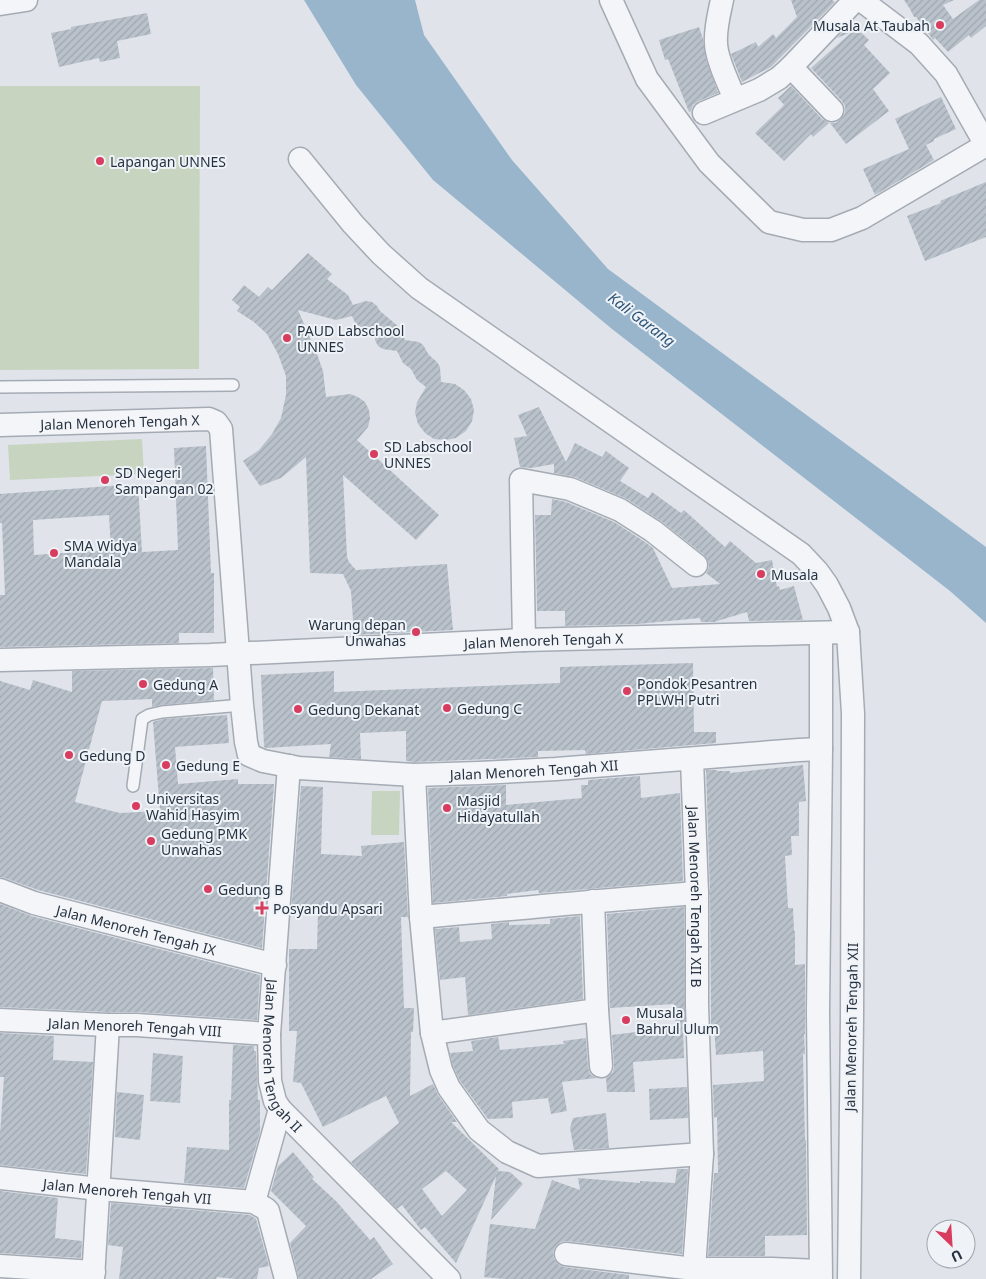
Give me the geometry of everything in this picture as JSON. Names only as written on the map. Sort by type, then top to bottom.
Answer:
[{"type":"street","points":[[0,4],[26,0]]},
{"type":"street","points":[[611,0],[647,79],[709,163],[769,222],[803,230],[831,230],[862,218],[986,145],[946,74],[919,44],[861,0]]},
{"type":"street","points":[[722,0],[716,45],[722,69],[735,100]]},
{"type":"street","points":[[704,113],[759,90],[779,78],[792,67],[855,0]]},
{"type":"street","points":[[792,67],[832,110]]},
{"type":"street","name":"Jalan Menoreh Tengah XII","points":[[300,159],[353,224],[381,254],[419,288],[801,554],[827,585],[839,608],[848,632],[853,714],[852,1019],[848,1279]]},
{"type":"street","name":"Jalan Menoreh Tengah X","points":[[0,425],[209,419],[216,422],[221,429],[242,705],[249,755]]},
{"type":"street","points":[[524,640],[521,480],[570,489],[620,510],[653,532],[696,565]]},
{"type":"street","name":"Jalan Menoreh Tengah X","points":[[0,660],[239,654],[524,640],[848,632]]},
{"type":"street","points":[[566,1254],[694,1274],[820,1275],[818,1012],[821,633]]},
{"type":"street","name":"Jalan Menoreh Tengah XII","points":[[249,755],[288,766],[414,775],[556,769],[821,749]]},
{"type":"street","name":"Jalan Menoreh Tengah XII B","points":[[692,759],[698,893],[697,1005],[702,1154],[694,1274]]},
{"type":"street","name":"Jalan Menoreh Tengah II","points":[[288,766],[269,1034],[270,1081],[275,1101],[449,1279]]},
{"type":"street","points":[[414,775],[421,917],[432,1033],[441,1070],[449,1088],[464,1111],[479,1130],[507,1152],[538,1166],[702,1154]]},
{"type":"street","name":"Jalan Menoreh Tengah IX","points":[[0,890],[34,903],[275,965]]},
{"type":"street","points":[[421,917],[698,893]]},
{"type":"street","points":[[593,901],[601,1066]]},
{"type":"street","points":[[432,1033],[597,1010]]},
{"type":"street","name":"Jalan Menoreh Tengah VIII","points":[[0,1020],[137,1025],[269,1034]]},
{"type":"street","points":[[0,1266],[94,1276],[108,1025]]},
{"type":"street","points":[[280,1108],[254,1202],[268,1211],[286,1279]]},
{"type":"street","name":"Jalan Menoreh Tengah VII","points":[[0,1178],[254,1202]]},
{"type":"lane","points":[[0,388],[233,385]]},
{"type":"lane","points":[[133,786],[142,719],[162,712],[242,705]]},
{"type":"green space","name":"Lapangan UNNES","points":[[0,86],[200,86],[199,369],[0,370]]},
{"type":"green space","points":[[142,439],[144,474],[10,480],[8,445]]},
{"type":"green space","points":[[372,791],[400,791],[399,835],[371,835]]},
{"type":"water","name":"Kali Garang","points":[[304,0],[415,0],[424,35],[512,160],[608,269],[986,547],[986,623],[950,591],[612,329],[433,180],[356,85]]},
{"type":"building","points":[[791,0],[832,0],[835,2],[771,67],[742,82],[731,54],[756,42],[758,47],[773,34],[776,38],[797,17]]},
{"type":"building","points":[[904,0],[954,0],[943,5],[953,19],[979,0],[986,0],[986,26],[971,38],[969,35],[948,52],[935,38],[933,40],[916,17],[914,17]]},
{"type":"building","points":[[147,13],[151,34],[117,41],[120,58],[100,62],[99,58],[59,67],[51,33],[71,29],[71,27]]},
{"type":"building","points":[[851,23],[869,40],[864,45],[890,73],[873,89],[889,111],[846,144],[830,123],[836,123],[841,119],[845,113],[845,106],[811,68],[853,31],[837,38]]},
{"type":"building","points":[[699,27],[706,60],[718,93],[699,101],[693,105],[689,112],[668,59],[665,60],[659,40]]},
{"type":"building","points":[[791,86],[822,119],[829,123],[813,137],[811,134],[784,161],[755,133],[784,105],[778,98]]},
{"type":"building","points":[[941,97],[956,129],[934,139],[934,141],[926,145],[934,160],[875,195],[863,169],[909,149],[895,119]]},
{"type":"building","points":[[986,182],[986,237],[925,261],[907,216]]},
{"type":"building","points":[[308,253],[332,274],[327,279],[348,295],[353,305],[366,301],[372,302],[399,327],[405,340],[419,342],[423,345],[440,367],[441,382],[455,384],[464,390],[471,399],[474,410],[472,421],[466,431],[456,438],[446,440],[434,439],[425,433],[418,424],[415,413],[417,402],[426,387],[417,380],[411,369],[403,363],[397,351],[383,349],[378,346],[375,336],[367,328],[356,324],[352,316],[336,320],[298,310],[323,371],[326,397],[350,394],[365,402],[369,410],[370,419],[368,427],[357,440],[439,515],[416,540],[343,475],[347,557],[349,562],[356,570],[447,564],[453,630],[354,635],[351,591],[343,574],[310,573],[306,457],[281,478],[260,486],[243,461],[259,450],[272,434],[281,418],[286,395],[286,376],[278,354],[267,334],[254,322],[237,311],[240,307],[232,300],[244,285],[259,297],[268,287],[272,290]]},
{"type":"building","points":[[539,407],[566,462],[575,443],[602,457],[606,451],[629,468],[620,481],[648,498],[652,492],[681,513],[684,510],[725,547],[730,541],[756,563],[772,560],[777,587],[779,586],[780,590],[794,586],[803,620],[749,621],[747,612],[714,622],[701,622],[700,618],[638,624],[565,626],[565,611],[537,611],[535,515],[551,515],[552,499],[566,502],[614,522],[645,542],[653,548],[672,588],[720,584],[706,573],[709,567],[704,555],[661,521],[627,499],[575,477],[554,473],[554,464],[531,468],[520,467],[514,438],[527,436],[518,415]]},
{"type":"building","points":[[206,446],[211,573],[214,573],[214,633],[179,633],[179,643],[0,647],[0,595],[5,595],[0,494],[138,484],[142,552],[178,550],[174,448]],"holes":[[[109,515],[111,550],[34,555],[33,520]]]},
{"type":"building","points":[[693,663],[694,732],[716,732],[716,743],[586,754],[585,750],[538,751],[538,757],[414,762],[406,761],[406,731],[360,733],[361,759],[329,757],[331,744],[264,747],[261,675],[334,671],[334,692],[560,683],[560,667]]},
{"type":"building","points":[[213,668],[214,700],[152,707],[152,699],[102,701],[75,802],[120,813],[160,811],[153,722],[163,719],[227,715],[229,743],[175,747],[178,784],[238,779],[238,784],[274,784],[262,948],[38,890],[0,877],[0,681],[30,690],[33,680],[72,692],[72,671]]},
{"type":"building","points":[[803,765],[806,801],[799,802],[799,836],[791,836],[792,855],[785,856],[788,908],[793,908],[795,965],[805,964],[805,1054],[803,1054],[807,1235],[765,1236],[765,1256],[708,1256],[714,1173],[718,1173],[717,1117],[714,1118],[713,1085],[764,1081],[763,1051],[716,1055],[714,1026],[711,1026],[710,893],[706,770],[730,771],[730,773]]},
{"type":"building","points":[[640,776],[641,798],[680,793],[683,881],[539,893],[538,890],[507,894],[507,896],[433,903],[428,788],[506,785],[506,805],[582,798],[581,785],[588,785],[588,780]]},
{"type":"building","points":[[301,786],[323,787],[321,854],[362,856],[361,846],[404,842],[408,917],[401,917],[404,1008],[414,1008],[413,1032],[411,1032],[410,1096],[433,1084],[438,1095],[457,1122],[451,1122],[499,1169],[498,1171],[510,1172],[523,1184],[491,1220],[496,1176],[456,1263],[425,1227],[421,1230],[402,1205],[397,1209],[351,1162],[399,1123],[386,1096],[323,1127],[301,1083],[293,1082],[297,1031],[289,1031],[289,949],[317,949],[318,912],[291,912]],"holes":[[[446,1171],[467,1190],[442,1216],[422,1189]]]},
{"type":"building","points":[[0,904],[31,916],[260,975],[257,1020],[138,1012],[0,1007]]},
{"type":"building","points":[[684,907],[684,1058],[633,1062],[635,1092],[607,1092],[606,1078],[613,1072],[614,1066],[612,1035],[676,1027],[674,1004],[610,1008],[607,914]]},
{"type":"building","points":[[580,916],[583,999],[468,1015],[465,977],[440,980],[435,929],[459,927],[460,942],[492,939],[491,924],[509,922],[509,925],[550,924],[550,919]]},
{"type":"building","points":[[0,1033],[54,1036],[53,1060],[93,1062],[86,1174],[0,1165],[4,1077],[0,1077]]},
{"type":"building","points":[[498,1037],[500,1050],[564,1044],[563,1041],[586,1038],[588,1067],[590,1074],[596,1078],[562,1082],[567,1111],[551,1114],[548,1098],[512,1102],[513,1118],[488,1119],[460,1081],[453,1066],[450,1053],[473,1051],[471,1041]]},
{"type":"building","points":[[233,1045],[254,1046],[254,1051],[256,1051],[258,1100],[260,1100],[260,1132],[244,1188],[184,1183],[187,1147],[229,1150],[229,1100],[231,1100]]},
{"type":"building","points":[[153,1053],[183,1056],[180,1103],[150,1101]]},
{"type":"building","points":[[687,1087],[688,1118],[650,1120],[649,1089]]},
{"type":"building","points":[[117,1092],[144,1095],[140,1140],[115,1137]]},
{"type":"building","points":[[606,1113],[609,1148],[574,1150],[570,1128],[573,1118]]},
{"type":"building","points":[[293,1152],[314,1177],[312,1179],[336,1201],[370,1240],[374,1237],[393,1264],[371,1279],[299,1279],[290,1243],[306,1226],[271,1191],[278,1166]]},
{"type":"building","points":[[677,1169],[688,1169],[682,1254],[567,1241],[561,1242],[553,1252],[554,1259],[559,1265],[629,1275],[629,1279],[504,1279],[484,1277],[490,1224],[535,1229],[552,1180],[580,1190],[578,1178],[640,1183],[640,1181],[675,1183]]},
{"type":"building","points":[[0,1191],[58,1198],[55,1238],[82,1241],[81,1258],[0,1253]]},
{"type":"building","points":[[111,1203],[250,1215],[256,1219],[269,1266],[259,1268],[257,1279],[217,1277],[216,1279],[119,1279],[123,1247],[108,1245]]},
{"type":"place","name":"Musala At Taubah","points":[[940,25]]},
{"type":"place","name":"Lapangan UNNES","points":[[100,161]]},
{"type":"place","name":"PAUD Labschool UNNES","points":[[287,338]]},
{"type":"place","name":"SD Labschool UNNES","points":[[374,454]]},
{"type":"place","name":"SD Negeri Sampangan 02","points":[[105,480]]},
{"type":"place","name":"SMA Widya Mandala","points":[[54,553]]},
{"type":"place","name":"Musala","points":[[761,574]]},
{"type":"place","name":"Warung depan Unwahas","points":[[416,632]]},
{"type":"place","name":"Gedung A","points":[[143,684]]},
{"type":"place","name":"Pondok Pesantren PPLWH Putri","points":[[627,691]]},
{"type":"place","name":"Gedung C","points":[[447,708]]},
{"type":"place","name":"Gedung Dekanat","points":[[298,709]]},
{"type":"place","name":"Gedung D","points":[[69,755]]},
{"type":"place","name":"Gedung E","points":[[166,765]]},
{"type":"place","name":"Universitas Wahid Hasyim","points":[[136,806]]},
{"type":"place","name":"Masjid Hidayatullah","points":[[447,808]]},
{"type":"place","name":"Gedung PMK Unwahas","points":[[151,841]]},
{"type":"place","name":"Gedung B","points":[[208,889]]},
{"type":"place","name":"Posyandu Apsari","points":[[262,908]]},
{"type":"place","name":"Musala Bahrul Ulum","points":[[626,1020]]}]
